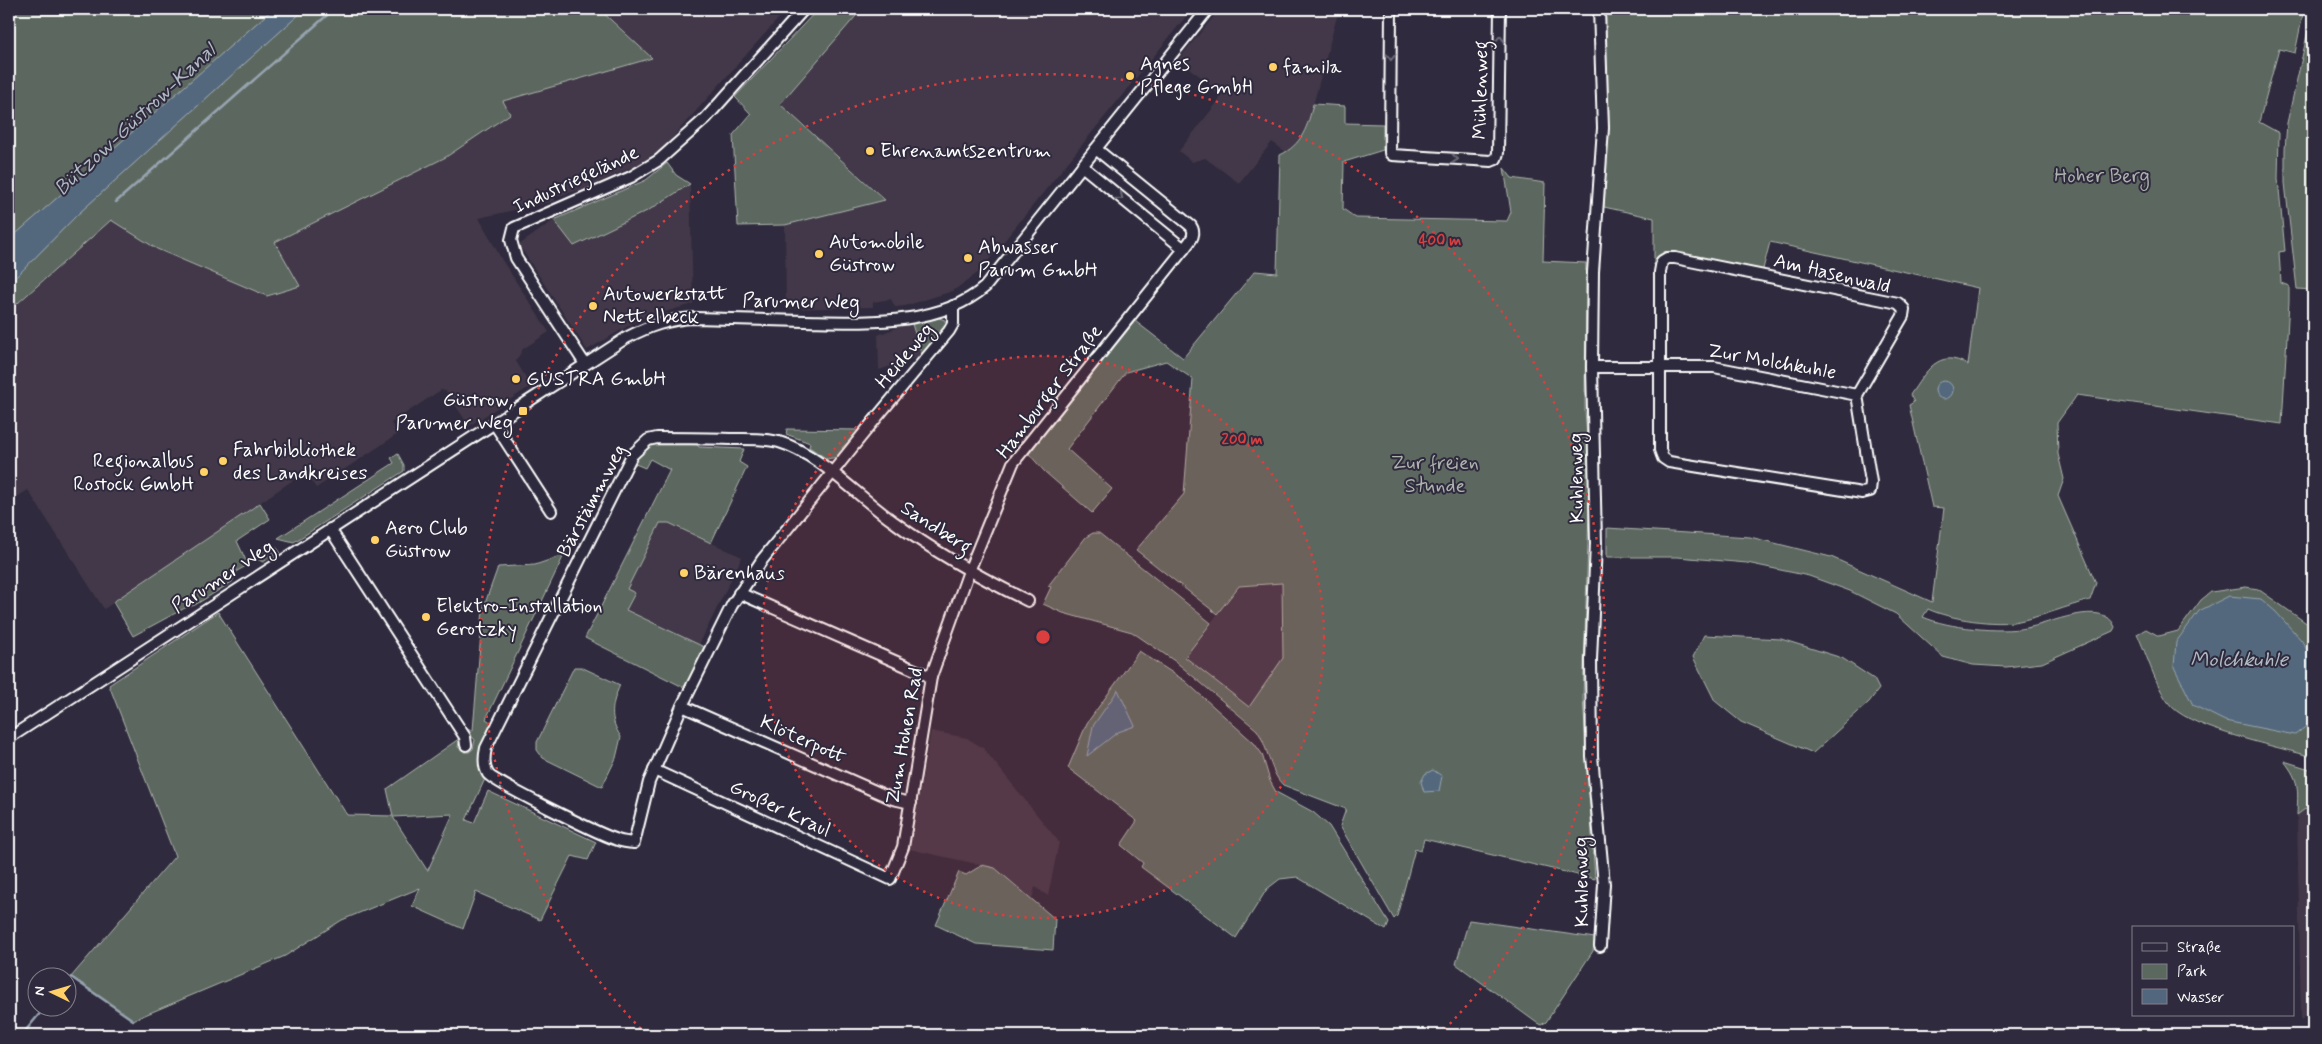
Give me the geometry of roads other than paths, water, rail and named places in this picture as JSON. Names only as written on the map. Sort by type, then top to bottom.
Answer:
[{"type":"street","name":"Industriegelände","points":[[585,364],[516,258],[511,240],[514,228],[631,177],[659,160],[706,118],[804,9]]},
{"type":"street","points":[[953,306],[969,299],[984,287],[1208,9]]},
{"type":"street","name":"Mühlenweg","points":[[1391,9],[1390,153],[1392,155],[1491,162],[1496,159],[1498,153],[1500,9]]},
{"type":"street","name":"Kuhlenweg","points":[[1599,9],[1603,128],[1593,272],[1592,367],[1596,543],[1591,660],[1592,756],[1604,884],[1600,946]]},
{"type":"street","name":"Hamburger Straße","points":[[969,571],[1013,463],[1193,238],[1194,230],[1191,226],[1096,149]]},
{"type":"street","points":[[1082,166],[1184,249]]},
{"type":"street","name":"Am Hasenwald","points":[[1668,258],[1898,303],[1904,309],[1903,316],[1857,395],[1871,482],[1870,491],[1862,493],[1669,462],[1663,458],[1660,450],[1661,367],[1660,272],[1662,261],[1668,258]]},
{"type":"street","name":"Parumer Weg","points":[[9,738],[585,364],[626,338],[650,326],[670,320],[695,318],[886,321],[923,315],[953,306]]},
{"type":"street","name":"Heideweg","points":[[832,474],[949,331],[953,324],[953,306]]},
{"type":"street","name":"Zur Molchkuhle","points":[[1592,367],[1714,367],[1857,395]]},
{"type":"street","points":[[494,423],[551,511]]},
{"type":"street","name":"Bärstämmweg","points":[[657,438],[763,439],[794,447],[818,461],[832,474],[762,560],[739,593],[682,706],[654,770],[643,799],[634,843],[614,839],[489,776],[484,760],[486,748],[632,455],[648,440],[657,438]]},
{"type":"street","name":"Sandberg","points":[[832,474],[893,522],[969,571],[1028,601]]},
{"type":"street","points":[[330,529],[465,737],[466,745]]},
{"type":"street","name":"Zum Hohen Rad","points":[[890,879],[903,847],[931,677],[969,571]]},
{"type":"street","points":[[739,593],[931,677]]},
{"type":"street","name":"Klöterpott","points":[[682,706],[893,799],[910,803]]},
{"type":"street","name":"Großer Kraul","points":[[654,770],[890,879]]},
{"type":"water","points":[[273,9],[305,9],[78,214],[9,284],[9,240]]},
{"type":"water","points":[[1944,381],[1950,384],[1953,390],[1950,396],[1944,399],[1938,396],[1935,390],[1938,384]]},
{"type":"water","name":"Molchkuhle","points":[[2229,596],[2261,599],[2276,612],[2302,641],[2313,662],[2313,721],[2295,735],[2225,721],[2193,705],[2174,667],[2176,642],[2199,611]]},
{"type":"water","points":[[1118,690],[1135,726],[1118,732],[1087,756],[1093,726]]},
{"type":"water","points":[[1433,770],[1442,776],[1439,791],[1424,792],[1421,782],[1425,774]]},
{"type":"waterway","points":[[116,202],[334,9]]},
{"type":"waterway","points":[[78,982],[133,1020]]},
{"type":"waterway","points":[[22,1035],[38,1016]]},
{"type":"place","name":"famila","points":[[1273,67]]},
{"type":"place","name":"Agnes Pflege GmbH","points":[[1130,76]]},
{"type":"place","name":"Ehrenamtszentrum","points":[[870,151]]},
{"type":"place","name":"Automobile Güstrow","points":[[819,254]]},
{"type":"place","name":"Abwasser Parum GmbH","points":[[968,258]]},
{"type":"place","name":"Autowerkstatt Nettelbeck","points":[[593,306]]},
{"type":"place","name":"GÜSTRA GmbH","points":[[516,379]]},
{"type":"place","name":"Güstrow, Parumer Weg","points":[[523,411]]},
{"type":"place","name":"Fahrbibliothek des Landkreises","points":[[223,461]]},
{"type":"place","name":"Regionalbus Rostock GmbH","points":[[204,472]]},
{"type":"place","name":"Aero Club Güstrow","points":[[375,540]]},
{"type":"place","name":"Bärenhaus","points":[[684,573]]},
{"type":"place","name":"Elektro-Installation Gerotzky","points":[[426,617]]},
{"type":"water label","name":"Bützow-Güstrow-Kanal","points":[[135,120]]},
{"type":"park label","name":"Hoher Berg","points":[[2102,176]]},
{"type":"park label","name":"Zur freien Stunde","points":[[1435,474]]}]
